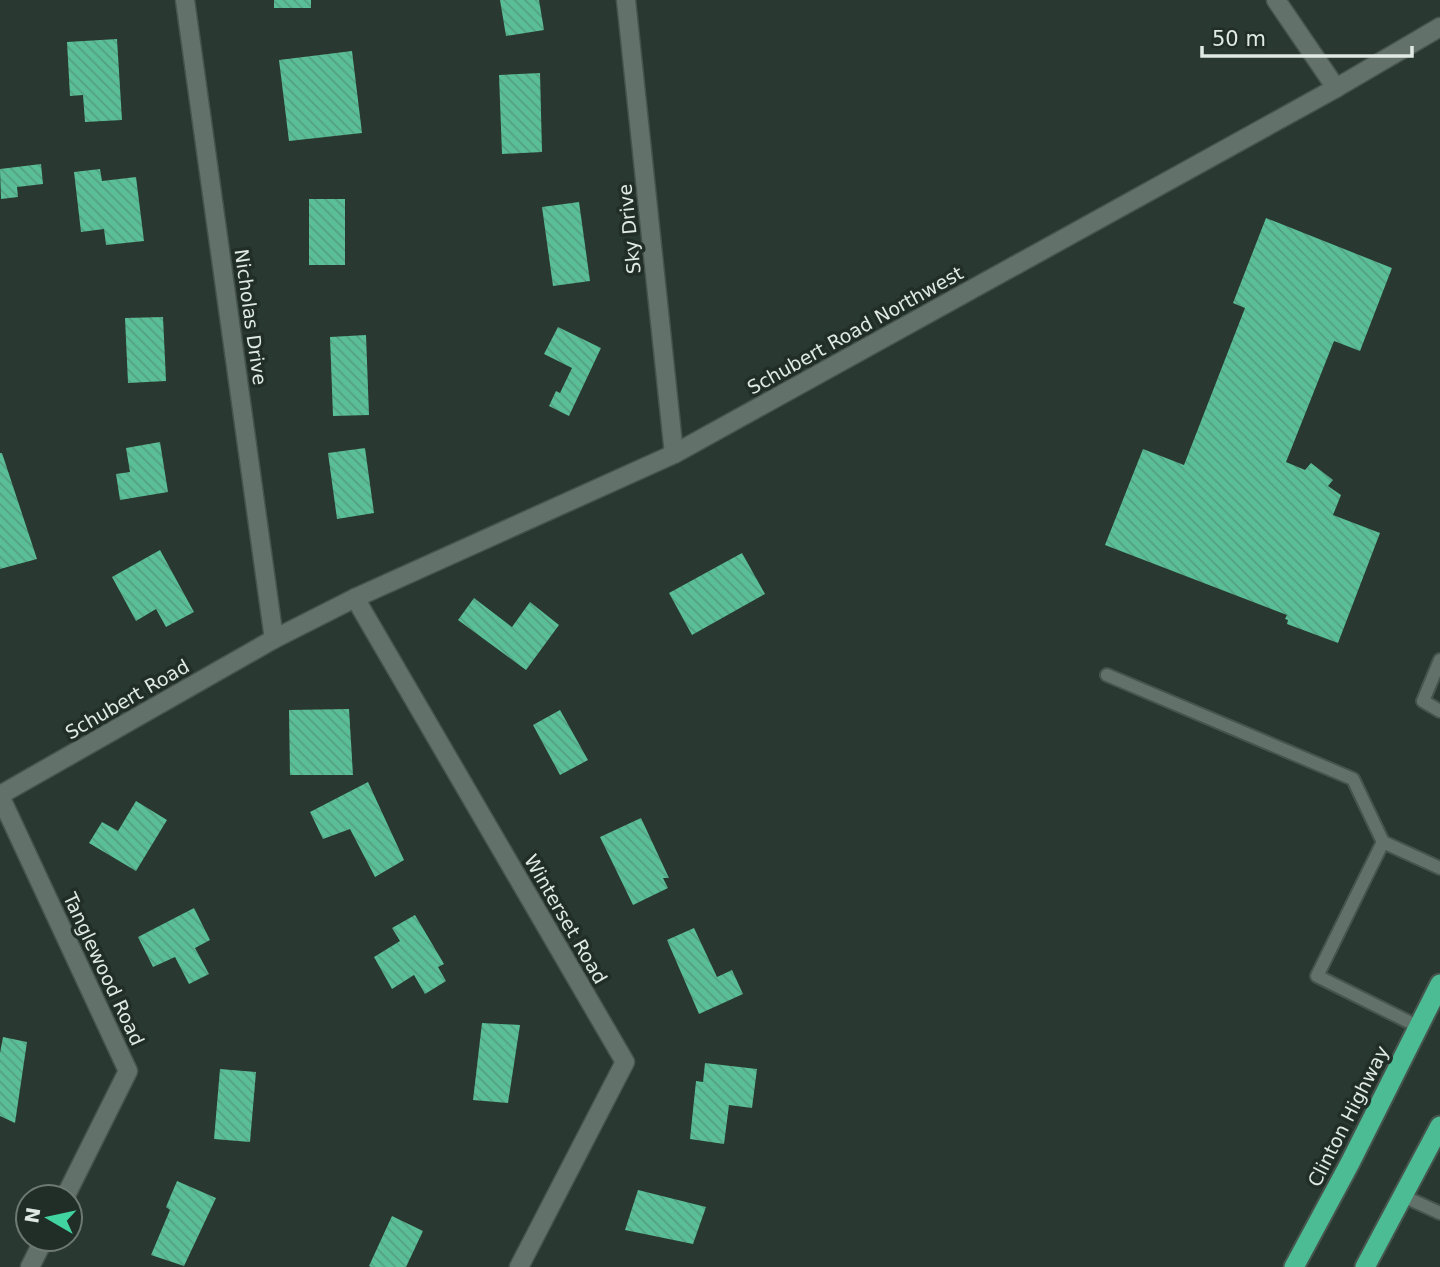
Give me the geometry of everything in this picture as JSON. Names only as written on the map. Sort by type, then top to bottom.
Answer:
[{"type":"highway","name":"Clinton Highway","points":[[1294,1267],[1440,984]]},
{"type":"highway","points":[[1365,1267],[1440,1126]]},
{"type":"street","name":"Nicholas Drive","points":[[185,0],[274,639]]},
{"type":"street","name":"Sky Drive","points":[[626,0],[674,454]]},
{"type":"street","points":[[1276,0],[1336,88]]},
{"type":"street","name":"Schubert Road Northwest","points":[[274,639],[355,598],[674,454],[1336,88],[1440,27]]},
{"type":"street","name":"Winterset Road","points":[[355,598],[625,1062],[519,1267]]},
{"type":"street","name":"Schubert Road","points":[[0,796],[274,639]]},
{"type":"street","name":"Tanglewood Road","points":[[0,796],[128,1071],[72,1183]]},
{"type":"lane","points":[[1440,660],[1423,701],[1440,712]]},
{"type":"lane","points":[[1107,675],[1353,779],[1382,842],[1440,868]]},
{"type":"lane","points":[[1382,842],[1317,976],[1419,1027]]},
{"type":"lane","points":[[1403,1196],[1440,1213]]},
{"type":"building","points":[[274,0],[311,0],[311,8],[274,8]]},
{"type":"building","points":[[500,0],[539,0],[544,30],[506,36]]},
{"type":"building","points":[[117,39],[122,120],[85,122],[83,95],[70,96],[67,42]]},
{"type":"building","points":[[352,51],[362,133],[289,141],[279,60]]},
{"type":"building","points":[[540,73],[542,152],[502,154],[499,75]]},
{"type":"building","points":[[41,164],[43,184],[17,187],[18,197],[1,199],[0,169]]},
{"type":"building","points":[[100,169],[102,181],[136,177],[144,241],[106,245],[104,229],[81,232],[74,172]]},
{"type":"building","points":[[309,199],[345,199],[345,265],[309,265]]},
{"type":"building","points":[[579,202],[590,281],[553,286],[542,207]]},
{"type":"building","points":[[1266,218],[1392,268],[1360,351],[1334,341],[1286,462],[1305,470],[1311,463],[1333,480],[1328,486],[1341,495],[1333,515],[1380,533],[1338,643],[1287,624],[1287,615],[1105,545],[1143,449],[1184,465],[1245,308],[1233,303]]},
{"type":"building","points":[[163,317],[166,381],[128,383],[125,318]]},
{"type":"building","points":[[558,327],[601,348],[569,416],[549,406],[556,391],[560,393],[572,368],[544,354]]},
{"type":"building","points":[[366,335],[369,415],[333,416],[330,337]]},
{"type":"building","points":[[160,442],[168,492],[120,500],[116,474],[130,472],[126,448]]},
{"type":"building","points":[[365,448],[374,513],[337,519],[328,453]]},
{"type":"building","points":[[0,453],[37,559],[0,569]]},
{"type":"building","points":[[160,550],[194,612],[166,627],[156,609],[136,621],[112,577]]},
{"type":"building","points":[[742,553],[765,594],[692,635],[669,593]]},
{"type":"building","points":[[474,598],[512,627],[530,602],[559,625],[526,670],[458,620]]},
{"type":"building","points":[[349,709],[353,775],[290,775],[289,710]]},
{"type":"building","points":[[560,710],[588,760],[560,775],[533,725]]},
{"type":"building","points":[[368,782],[404,860],[375,877],[350,829],[323,839],[310,812]]},
{"type":"building","points":[[136,801],[167,820],[136,871],[89,843],[102,822],[118,831]]},
{"type":"building","points":[[641,818],[669,878],[663,878],[668,888],[633,905],[600,837]]},
{"type":"building","points":[[194,908],[210,940],[195,948],[209,974],[189,984],[175,957],[153,967],[138,937]]},
{"type":"building","points":[[415,915],[444,964],[438,967],[446,981],[425,994],[414,975],[392,989],[374,957],[400,941],[392,928]]},
{"type":"building","points":[[694,928],[717,977],[732,970],[743,994],[699,1014],[667,940]]},
{"type":"building","points":[[482,1023],[520,1025],[508,1103],[473,1100]]},
{"type":"building","points":[[3,1037],[27,1042],[15,1123],[0,1116],[0,1053]]},
{"type":"building","points":[[705,1063],[757,1069],[752,1108],[729,1105],[724,1144],[690,1139],[696,1081],[703,1082]]},
{"type":"building","points":[[220,1069],[256,1072],[250,1142],[214,1139]]},
{"type":"building","points":[[177,1181],[216,1198],[184,1266],[151,1255],[170,1210],[166,1207]]},
{"type":"building","points":[[638,1190],[706,1207],[693,1244],[625,1230]]},
{"type":"building","points":[[392,1216],[423,1231],[406,1267],[371,1267],[369,1266]]}]
